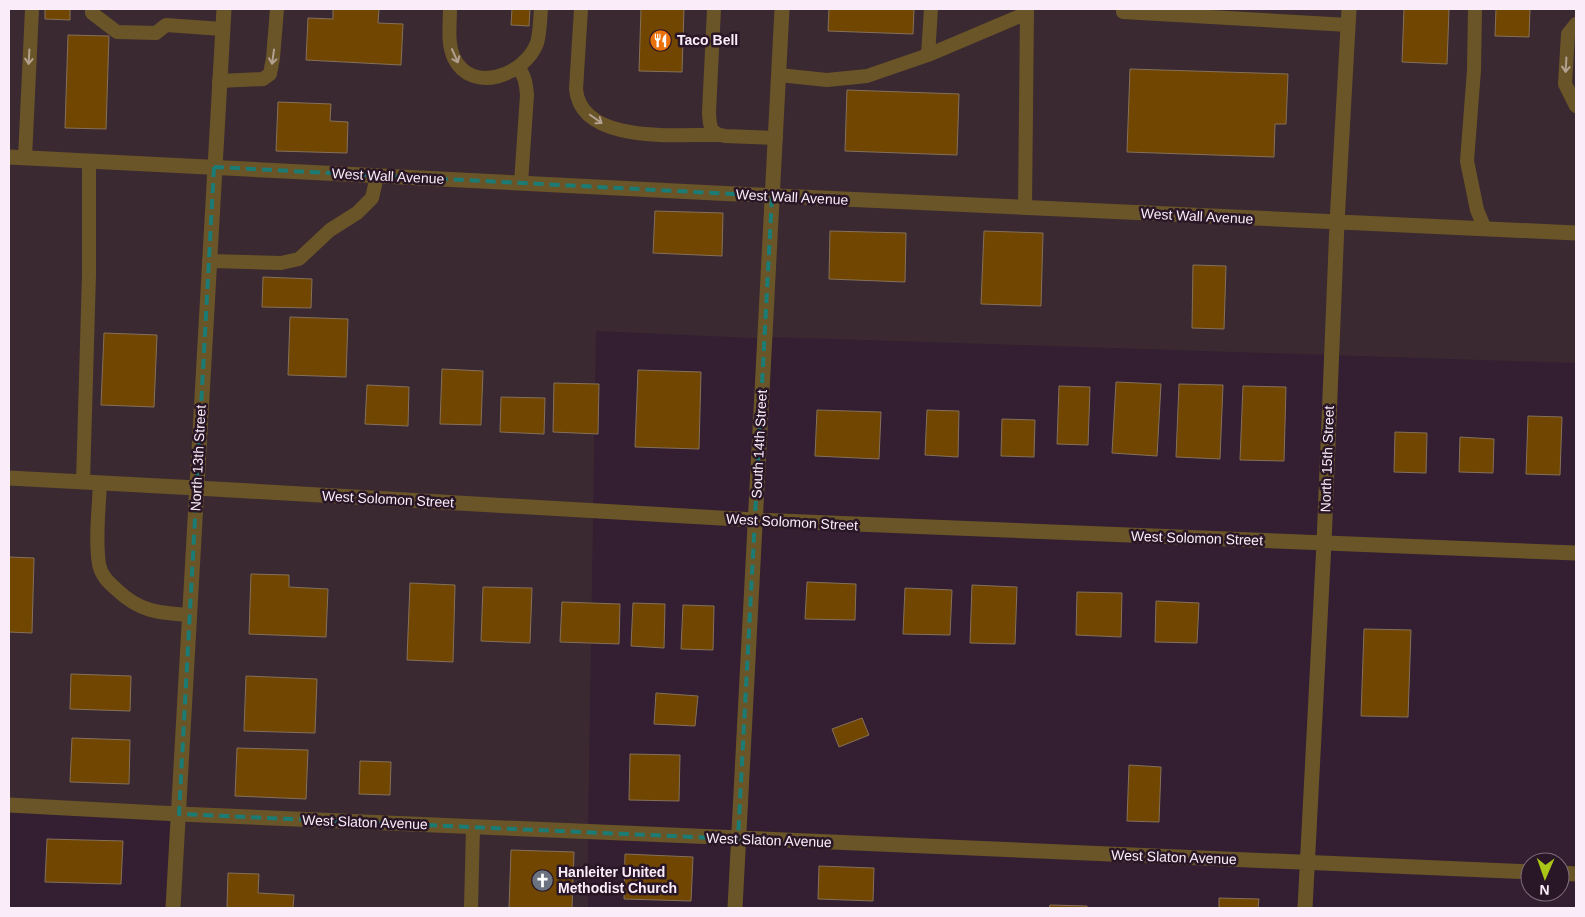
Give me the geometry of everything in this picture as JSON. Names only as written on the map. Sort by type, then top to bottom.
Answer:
[{"type":"street","name":"North 13th Street","points":[[173,908],[224,9]]},
{"type":"street","name":"South 14th Street","points":[[734,908],[782,9]]},
{"type":"street","name":"North 15th Street","points":[[1305,908],[1324,543],[1337,223],[1349,9]]},
{"type":"street","name":"West Wall Avenue","points":[[9,157],[772,196],[1337,223],[1576,232]]},
{"type":"street","name":"West Solomon Street","points":[[9,478],[755,520],[1576,553]]},
{"type":"street","name":"West Slaton Avenue","points":[[9,805],[473,827],[1520,872]]},
{"type":"lane","points":[[25,158],[32,9]]},
{"type":"lane","points":[[219,81],[263,79],[270,74],[277,9]]},
{"type":"lane","points":[[450,9],[449,42],[454,58],[467,73],[476,78],[490,79],[505,75],[530,56],[537,43],[541,9]]},
{"type":"lane","points":[[581,9],[577,98],[581,106],[603,124],[615,129],[642,133],[776,138]]},
{"type":"lane","points":[[714,9],[709,112],[712,131],[718,135]]},
{"type":"lane","points":[[928,55],[931,9]]},
{"type":"lane","points":[[1123,9],[1123,12],[1348,25]]},
{"type":"lane","points":[[1474,9],[1474,70],[1467,161],[1477,210],[1485,229]]},
{"type":"lane","points":[[92,11],[117,32],[156,32],[166,25],[222,29]]},
{"type":"lane","points":[[779,75],[827,80],[868,76],[928,55],[1027,11],[1026,208]]},
{"type":"lane","points":[[1576,24],[1568,34],[1565,84],[1576,106]]},
{"type":"lane","points":[[518,67],[523,73],[527,95],[521,183]]},
{"type":"lane","points":[[83,482],[89,274],[89,161]]},
{"type":"lane","points":[[209,261],[280,263],[299,259],[330,230],[357,213],[372,198],[377,176]]},
{"type":"lane","points":[[100,483],[98,544],[100,565],[105,580],[128,601],[141,608],[160,613],[190,615]]},
{"type":"lane","points":[[471,908],[473,827]]},
{"type":"highlighted area","points":[[214,167],[772,196],[738,839],[179,814]]},
{"type":"shaded area","points":[[9,9],[1576,9],[1576,363],[773,337],[773,339],[596,331],[588,908],[178,908],[183,807],[9,798]]},
{"type":"building","points":[[45,9],[70,9],[70,20],[45,19]]},
{"type":"building","points":[[333,9],[379,9],[378,23],[403,24],[401,65],[306,60],[308,18],[333,19]]},
{"type":"building","points":[[512,9],[530,9],[529,26],[511,25]]},
{"type":"building","name":"Taco Bell","points":[[641,9],[684,9],[682,72],[639,71]]},
{"type":"building","points":[[829,9],[914,9],[913,34],[828,31]]},
{"type":"building","points":[[1404,9],[1449,9],[1447,64],[1402,62]]},
{"type":"building","points":[[1496,9],[1530,9],[1529,37],[1495,36]]},
{"type":"building","points":[[68,35],[109,36],[106,129],[65,128]]},
{"type":"building","points":[[1130,69],[1288,74],[1286,124],[1275,124],[1274,157],[1127,152]]},
{"type":"building","points":[[847,90],[959,94],[957,155],[845,151]]},
{"type":"building","points":[[278,102],[331,104],[330,121],[348,122],[347,153],[276,151]]},
{"type":"building","points":[[655,211],[723,213],[722,256],[653,253]]},
{"type":"building","points":[[830,231],[906,233],[905,282],[829,279]]},
{"type":"building","points":[[984,231],[1043,233],[1041,306],[981,304]]},
{"type":"building","points":[[1193,265],[1226,266],[1224,329],[1192,328]]},
{"type":"building","points":[[263,277],[312,279],[311,308],[262,307]]},
{"type":"building","points":[[290,317],[348,319],[346,377],[288,375]]},
{"type":"building","points":[[104,333],[157,335],[154,407],[101,405]]},
{"type":"building","points":[[442,369],[483,371],[481,425],[440,424]]},
{"type":"building","points":[[638,370],[701,372],[699,449],[635,447]]},
{"type":"building","points":[[1116,382],[1161,384],[1157,456],[1112,453]]},
{"type":"building","points":[[554,383],[599,384],[598,434],[553,432]]},
{"type":"building","points":[[1179,384],[1223,385],[1220,459],[1176,457]]},
{"type":"building","points":[[367,385],[409,387],[408,426],[365,424]]},
{"type":"building","points":[[1059,386],[1090,387],[1088,445],[1057,444]]},
{"type":"building","points":[[1243,386],[1286,387],[1284,461],[1240,460]]},
{"type":"building","points":[[501,397],[545,398],[544,434],[500,432]]},
{"type":"building","points":[[817,410],[881,412],[879,459],[815,456]]},
{"type":"building","points":[[927,410],[959,411],[958,457],[925,455]]},
{"type":"building","points":[[1528,416],[1562,417],[1560,475],[1526,474]]},
{"type":"building","points":[[1002,419],[1035,420],[1034,457],[1001,456]]},
{"type":"building","points":[[1395,432],[1427,433],[1426,473],[1394,472]]},
{"type":"building","points":[[1460,437],[1494,439],[1493,473],[1459,472]]},
{"type":"building","points":[[9,557],[34,558],[32,633],[9,632]]},
{"type":"building","points":[[251,574],[289,575],[289,587],[328,589],[326,637],[249,634]]},
{"type":"building","points":[[807,582],[856,584],[855,620],[805,619]]},
{"type":"building","points":[[410,583],[455,585],[453,662],[407,660]]},
{"type":"building","points":[[972,585],[1017,587],[1015,644],[970,643]]},
{"type":"building","points":[[483,587],[532,588],[530,643],[481,641]]},
{"type":"building","points":[[905,588],[952,590],[950,635],[903,634]]},
{"type":"building","points":[[1077,592],[1122,593],[1121,637],[1076,635]]},
{"type":"building","points":[[1156,601],[1199,603],[1197,643],[1155,642]]},
{"type":"building","points":[[562,602],[620,604],[619,644],[560,642]]},
{"type":"building","points":[[633,603],[665,604],[664,648],[631,646]]},
{"type":"building","points":[[683,605],[714,606],[713,650],[681,649]]},
{"type":"building","points":[[1364,629],[1411,630],[1408,717],[1361,716]]},
{"type":"building","points":[[71,674],[131,676],[130,711],[70,709]]},
{"type":"building","points":[[246,676],[317,679],[315,733],[244,731]]},
{"type":"building","points":[[656,693],[698,696],[695,726],[654,724]]},
{"type":"building","points":[[862,718],[869,735],[839,747],[832,729]]},
{"type":"building","points":[[72,738],[130,740],[129,784],[70,782]]},
{"type":"building","points":[[237,748],[308,750],[306,799],[235,796]]},
{"type":"building","points":[[630,754],[680,755],[679,801],[629,800]]},
{"type":"building","points":[[360,761],[391,762],[390,795],[359,794]]},
{"type":"building","points":[[1129,765],[1161,767],[1159,822],[1127,821]]},
{"type":"building","points":[[47,839],[123,841],[121,884],[45,882]]},
{"type":"building","name":"Hanleiter United Methodist Church","points":[[511,850],[574,852],[572,908],[509,908]]},
{"type":"building","points":[[625,854],[693,857],[691,901],[624,899]]},
{"type":"building","points":[[819,866],[874,868],[873,901],[818,899]]},
{"type":"building","points":[[228,873],[259,874],[258,893],[294,895],[293,908],[227,908]]},
{"type":"building","points":[[1219,898],[1259,899],[1258,908],[1219,908]]},
{"type":"building","points":[[1050,905],[1087,906],[1087,908],[1049,908]]},
{"type":"place","name":"Taco Bell","points":[[661,40]]},
{"type":"place","name":"Hanleiter United Methodist Church","points":[[542,880]]}]
